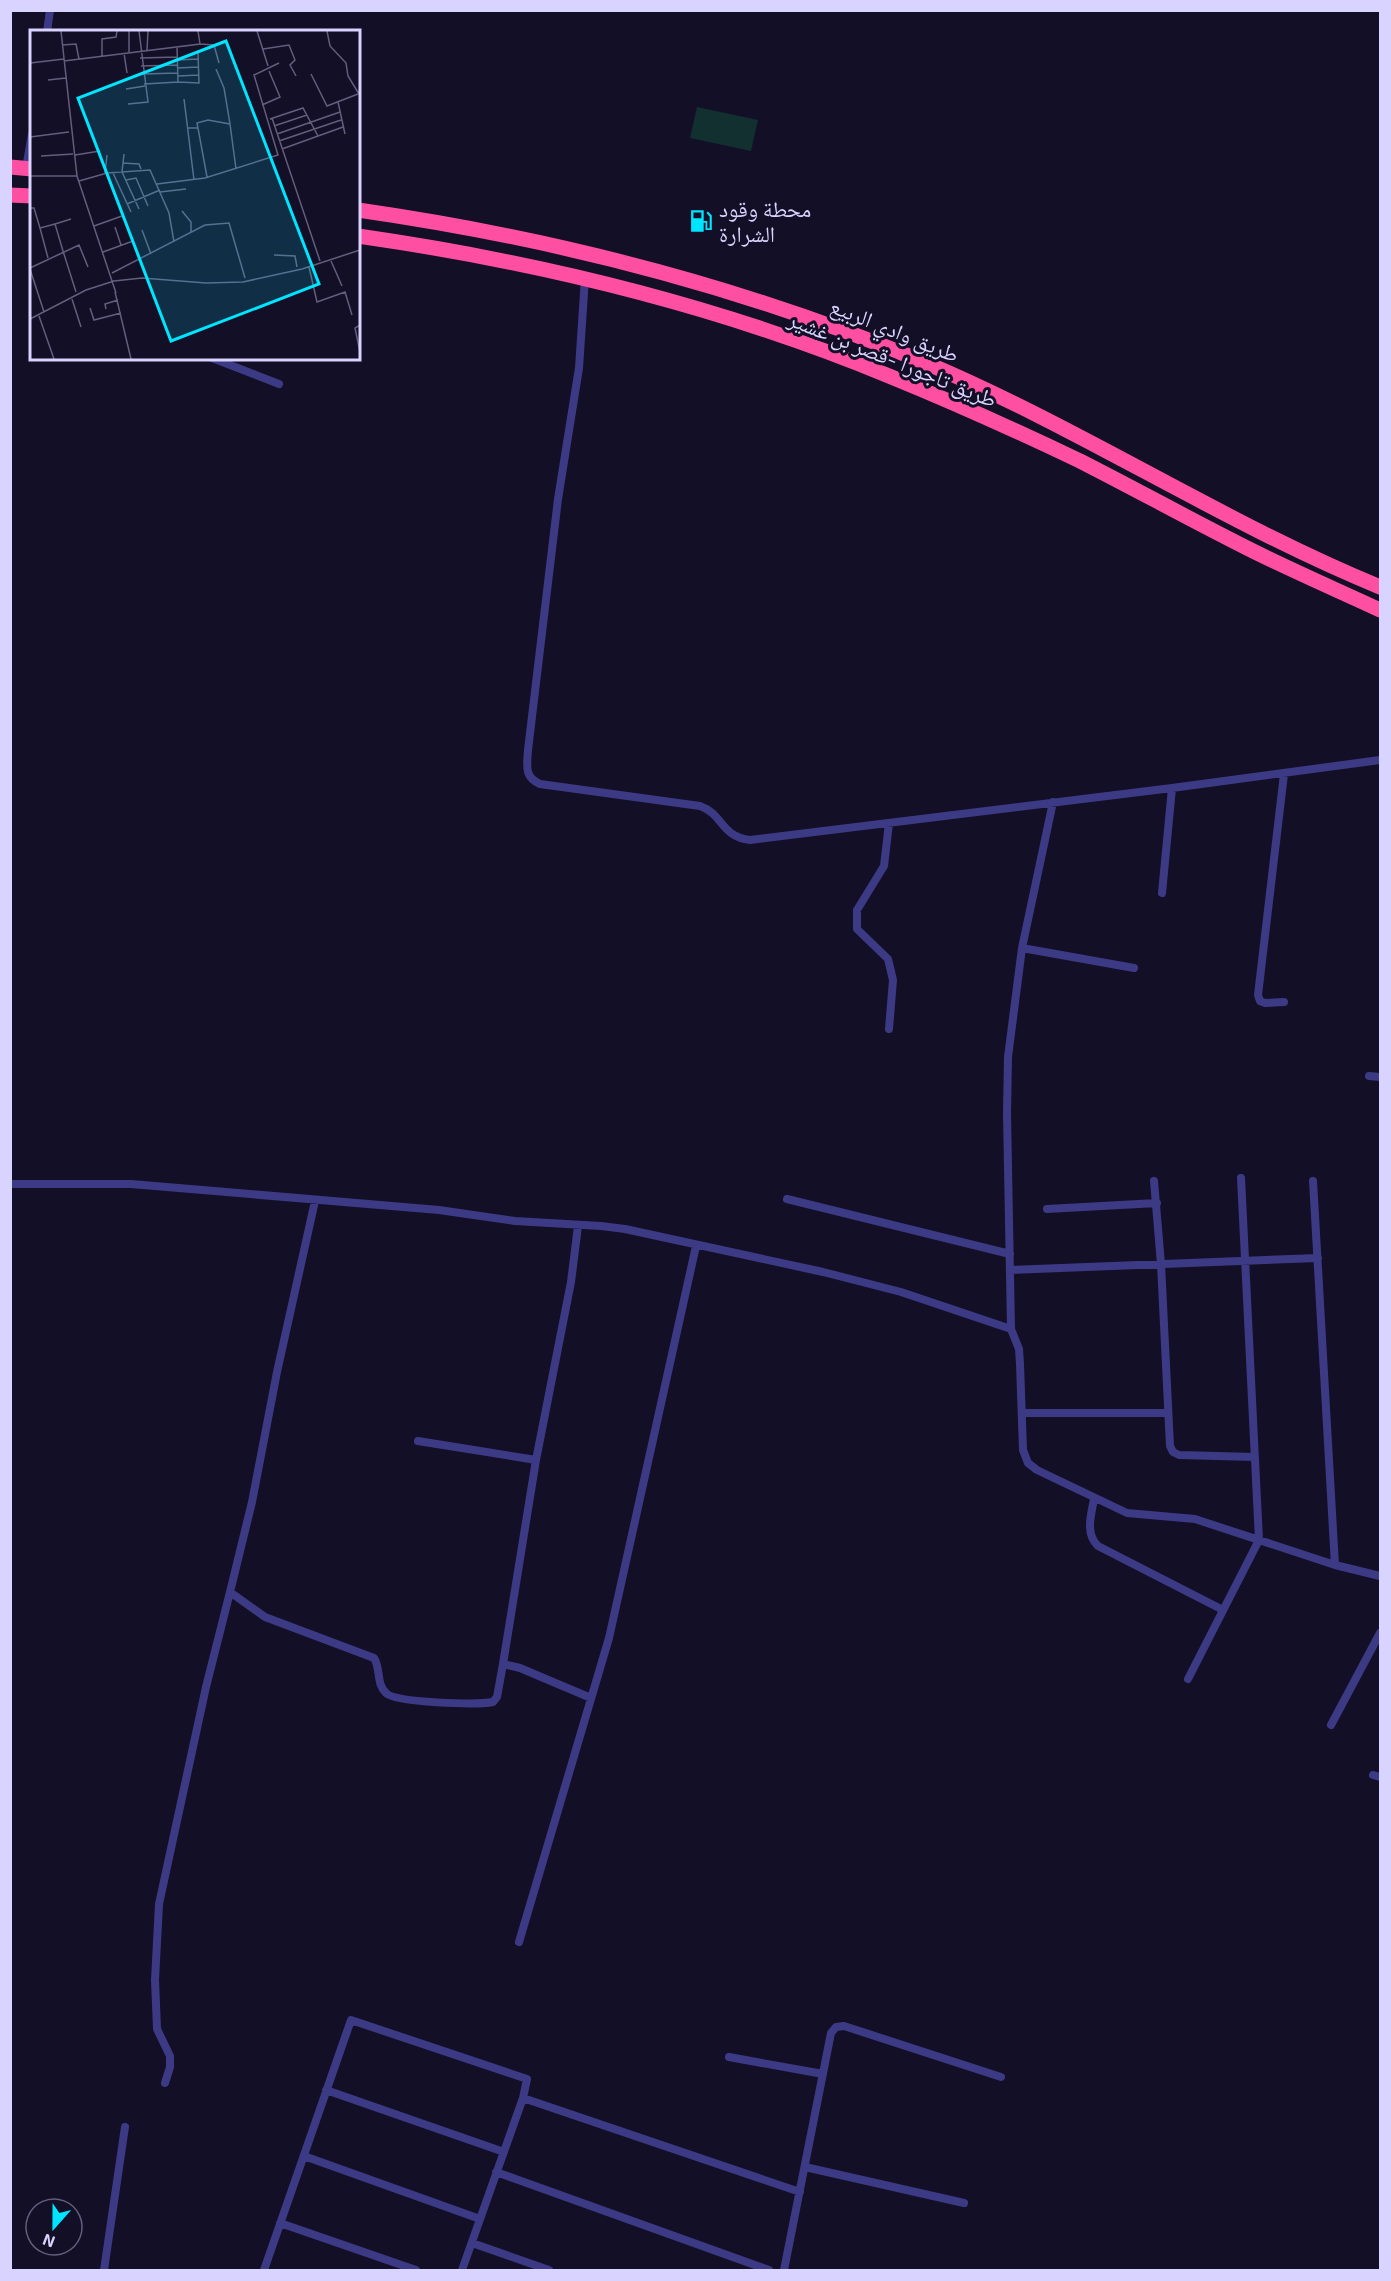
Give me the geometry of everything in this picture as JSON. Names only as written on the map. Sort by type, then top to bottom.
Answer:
[{"type":"highway","points":[[10,167],[29,168]]},
{"type":"highway","points":[[10,195],[30,196]]},
{"type":"highway","name":"طريق وادي الربيع","points":[[360,210],[443,223],[574,249],[741,296],[838,329],[926,363],[979,387],[1093,443],[1214,510],[1319,561],[1380,587]]},
{"type":"highway","name":"طريق تاجورا -قصر بن غشير","points":[[360,236],[585,278],[748,325],[897,379],[1079,461],[1252,551],[1380,610]]},
{"type":"street","points":[[47,30],[50,10]]},
{"type":"street","points":[[585,278],[579,368],[558,499],[526,772],[532,781],[700,806],[711,811],[728,833],[738,839],[750,840],[1172,789],[1380,760]]},
{"type":"street","points":[[217,360],[279,384]]},
{"type":"street","points":[[1284,774],[1258,995],[1260,1001],[1265,1004],[1284,1002]]},
{"type":"street","points":[[1162,893],[1172,789]]},
{"type":"street","points":[[1053,802],[1022,948],[1008,1057],[1011,1329],[1020,1357],[1023,1450],[1028,1462],[1037,1470],[1127,1514],[1195,1519],[1335,1565],[1380,1576]]},
{"type":"street","points":[[889,823],[884,866],[857,910],[858,929],[888,958],[893,980],[889,1029]]},
{"type":"street","points":[[1022,948],[1134,968]]},
{"type":"street","points":[[1369,1076],[1380,1077]]},
{"type":"street","points":[[1188,1679],[1259,1540],[1241,1178]]},
{"type":"street","points":[[1154,1181],[1161,1264],[1170,1446],[1173,1452],[1179,1455],[1255,1457]]},
{"type":"street","points":[[1313,1181],[1335,1565]]},
{"type":"street","points":[[10,1184],[131,1184],[439,1210],[515,1221],[624,1229],[823,1272],[901,1292],[1011,1329]]},
{"type":"street","points":[[788,1199],[1010,1254]]},
{"type":"street","points":[[165,2083],[170,2067],[170,2056],[157,2029],[155,1980],[159,1904],[206,1687],[252,1502],[277,1372],[315,1201]]},
{"type":"street","points":[[1047,1209],[1157,1203]]},
{"type":"street","points":[[230,1592],[265,1617],[374,1658],[382,1689],[391,1697],[403,1700],[493,1702],[497,1697],[503,1664],[536,1460],[571,1282],[578,1226]]},
{"type":"street","points":[[519,1942],[609,1638],[696,1246]]},
{"type":"street","points":[[1010,1270],[1318,1258]]},
{"type":"street","points":[[1022,1413],[1167,1413]]},
{"type":"street","points":[[418,1441],[536,1460]]},
{"type":"street","points":[[1094,1499],[1090,1534],[1092,1541],[1224,1610]]},
{"type":"street","points":[[1331,1725],[1380,1633]]},
{"type":"street","points":[[503,1664],[520,1668],[591,1698]]},
{"type":"street","points":[[264,2271],[351,2020],[527,2079],[523,2098],[462,2271]]},
{"type":"street","points":[[784,2271],[831,2033],[836,2027],[844,2026],[1001,2077]]},
{"type":"street","points":[[729,2057],[823,2074]]},
{"type":"street","points":[[327,2090],[504,2152]]},
{"type":"street","points":[[523,2098],[800,2192]]},
{"type":"street","points":[[104,2271],[125,2127]]},
{"type":"street","points":[[304,2156],[480,2218]]},
{"type":"street","points":[[805,2167],[964,2203]]},
{"type":"street","points":[[496,2172],[769,2271]]},
{"type":"street","points":[[280,2223],[416,2271]]},
{"type":"street","points":[[472,2243],[549,2271]]},
{"type":"green space","points":[[697,107],[758,120],[751,151],[690,138]]},
{"type":"place","name":"محطة وقود الشرارة","points":[[701,221]]}]
